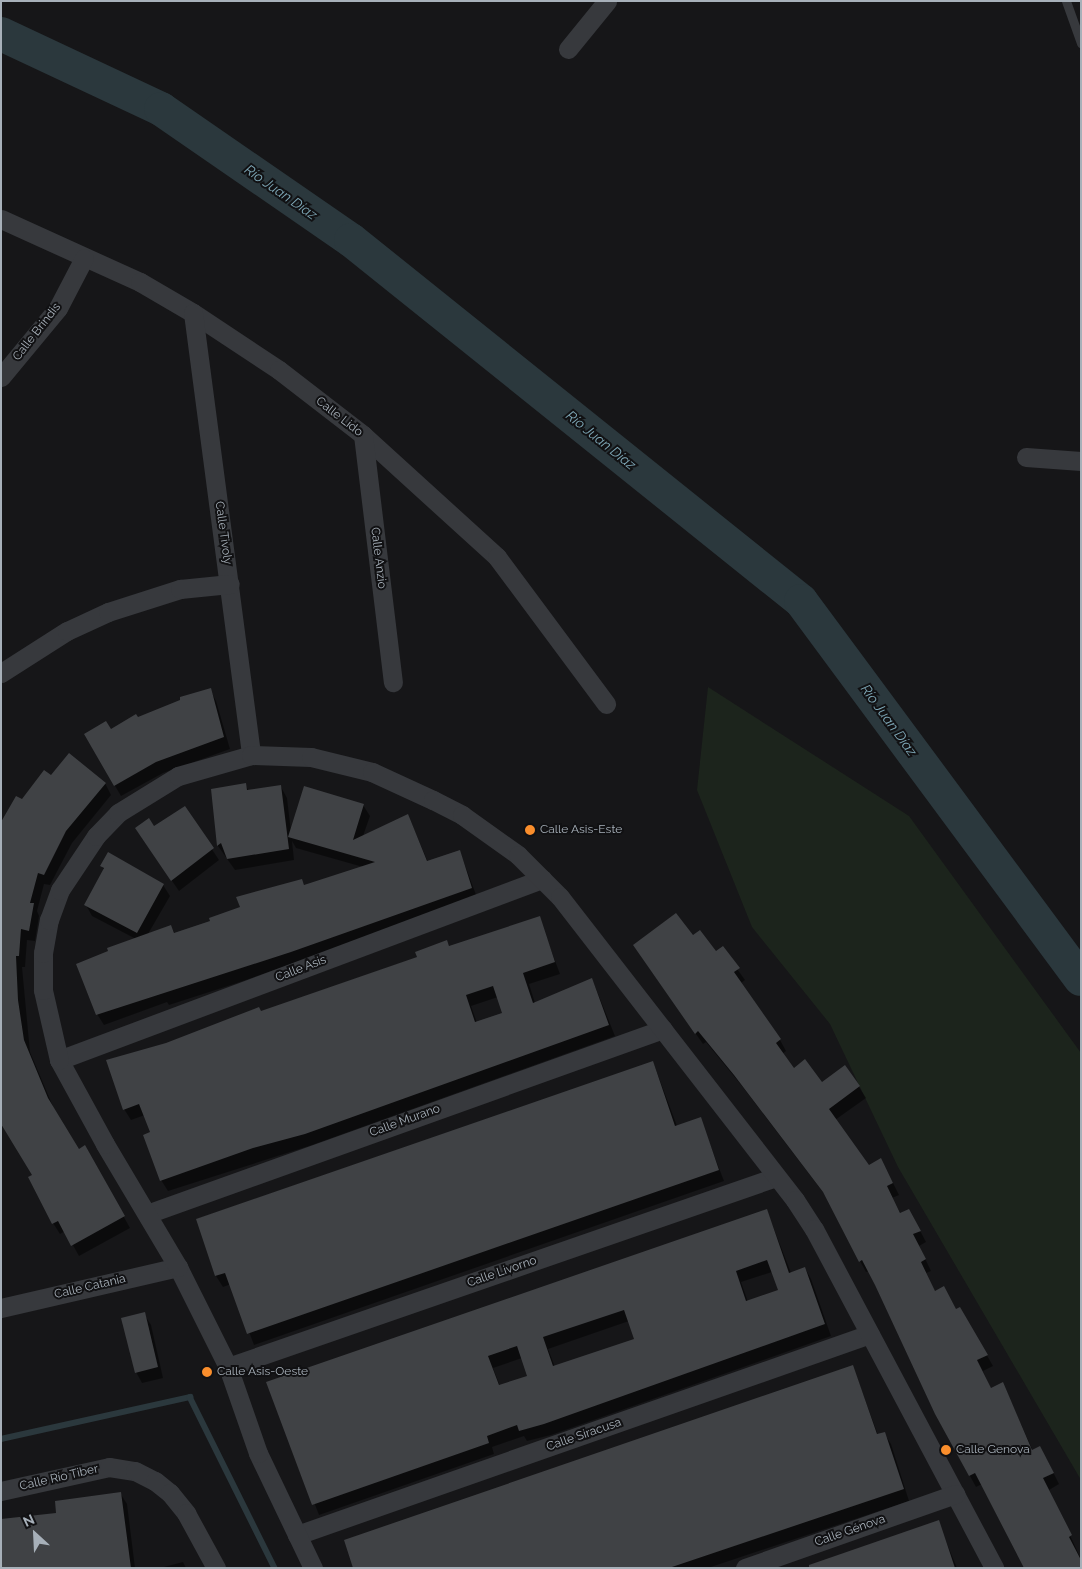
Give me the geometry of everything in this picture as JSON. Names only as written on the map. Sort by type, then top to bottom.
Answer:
[{"type":"street","points":[[568,49],[607,1]]},
{"type":"street","name":"Calle Lido","points":[[1,219],[140,282],[193,313],[279,370],[363,435],[497,557],[606,704]]},
{"type":"street","name":"Calle Brindis","points":[[1,377],[58,308],[84,258]]},
{"type":"street","name":"Calle Tivoly","points":[[193,313],[251,755]]},
{"type":"street","name":"Calle Anzio","points":[[363,435],[393,682]]},
{"type":"street","points":[[1026,457],[1081,461]]},
{"type":"street","points":[[1,674],[66,631],[108,612],[180,589],[230,584]]},
{"type":"street","points":[[313,1568],[258,1453],[228,1368],[178,1267],[60,1060],[43,990],[43,953],[52,913],[76,864],[118,813],[146,793],[178,776],[251,755],[311,757],[372,772],[462,815],[518,855],[574,914],[814,1229],[994,1568]]},
{"type":"street","name":"Calle Asis","points":[[60,1060],[542,879]]},
{"type":"street","name":"Calle Murano","points":[[147,1214],[662,1029]]},
{"type":"street","name":"Calle Livorno","points":[[228,1368],[776,1177]]},
{"type":"street","name":"Calle Catania","points":[[1,1308],[178,1267]]},
{"type":"street","name":"Calle Siracusa","points":[[297,1535],[870,1334]]},
{"type":"street","name":"Calle Río Tiber","points":[[1,1491],[109,1466],[145,1475],[170,1493],[186,1513],[216,1568]]},
{"type":"street","name":"Calle Génova","points":[[745,1568],[955,1494]]},
{"type":"lane","points":[[1066,1],[1081,43]]},
{"type":"shaded area","points":[[708,687],[909,816],[1081,1053],[1081,1480],[898,1167],[830,1024],[752,927],[697,790]]},
{"type":"building","points":[[211,688],[224,737],[156,762],[114,786],[84,734],[106,721],[111,729],[136,714],[138,717],[180,700],[180,697]]},
{"type":"building","points":[[69,753],[106,783],[66,831],[44,875],[38,873],[30,903],[34,903],[29,931],[21,929],[19,956],[16,956],[18,1000],[24,1040],[48,1098],[79,1149],[85,1145],[125,1216],[71,1246],[58,1221],[52,1224],[28,1177],[32,1175],[1,1124],[1,822],[16,796],[22,799],[44,770],[51,775]]},
{"type":"building","points":[[246,783],[247,790],[281,785],[289,849],[227,859],[221,843],[217,846],[211,789]]},
{"type":"building","points":[[304,786],[364,804],[353,840],[408,814],[427,861],[460,850],[472,888],[291,952],[96,1015],[76,964],[108,951],[107,948],[171,925],[174,933],[210,921],[209,918],[240,907],[236,897],[302,879],[304,885],[375,862],[288,837]]},
{"type":"building","points":[[185,806],[214,848],[171,881],[135,828],[149,818],[154,826]]},
{"type":"building","points":[[108,852],[164,884],[137,933],[84,905],[104,868],[100,866]]},
{"type":"building","points":[[676,913],[693,935],[700,930],[716,951],[723,946],[740,968],[734,972],[781,1039],[776,1043],[794,1068],[805,1059],[822,1082],[845,1065],[860,1086],[829,1109],[869,1165],[881,1158],[893,1183],[887,1186],[900,1213],[909,1209],[921,1231],[913,1234],[926,1259],[921,1262],[935,1291],[944,1286],[956,1309],[960,1307],[988,1355],[977,1360],[991,1388],[1003,1382],[1032,1450],[1040,1446],[1054,1473],[1043,1478],[1072,1535],[1069,1537],[1081,1560],[1081,1568],[1024,1568],[975,1473],[969,1476],[935,1414],[875,1285],[862,1260],[859,1262],[823,1192],[734,1075],[698,1031],[695,1034],[633,945]]},
{"type":"building","points":[[540,916],[555,962],[523,973],[533,1003],[592,978],[609,1025],[305,1134],[253,1148],[160,1181],[143,1135],[150,1132],[139,1104],[123,1110],[106,1060],[166,1043],[259,1007],[261,1011],[417,957],[415,952],[447,940],[449,946]],"holes":[[[493,986],[502,1013],[475,1022],[466,995]]]},
{"type":"building","points":[[653,1061],[675,1126],[701,1117],[719,1170],[247,1334],[225,1273],[215,1276],[196,1219]]},
{"type":"building","points":[[767,1209],[789,1273],[805,1267],[825,1324],[544,1424],[519,1431],[517,1425],[487,1436],[489,1443],[312,1505],[266,1382]],"holes":[[[767,1260],[778,1290],[746,1301],[736,1271]],[[624,1310],[634,1339],[553,1366],[543,1337]],[[517,1346],[527,1376],[499,1385],[488,1356]]]},
{"type":"building","points":[[145,1312],[158,1367],[135,1373],[121,1318]]},
{"type":"building","points":[[853,1365],[877,1434],[885,1432],[904,1489],[669,1568],[353,1568],[344,1540]]},
{"type":"building","points":[[121,1492],[131,1568],[1,1568],[1,1519],[56,1513],[55,1501]]},
{"type":"building","points":[[939,1520],[955,1568],[809,1568],[809,1565]]},
{"type":"waterway","name":"Río Juan Díaz","points":[[1,34],[161,109],[351,240],[801,601],[1081,979]]},
{"type":"waterway","points":[[1,1439],[190,1397],[275,1568]]},
{"type":"place","name":"Calle Asis-Este","points":[[530,830]]},
{"type":"place","name":"Calle Asis-Oeste","points":[[207,1372]]},
{"type":"place","name":"Calle Genova","points":[[946,1450]]}]
